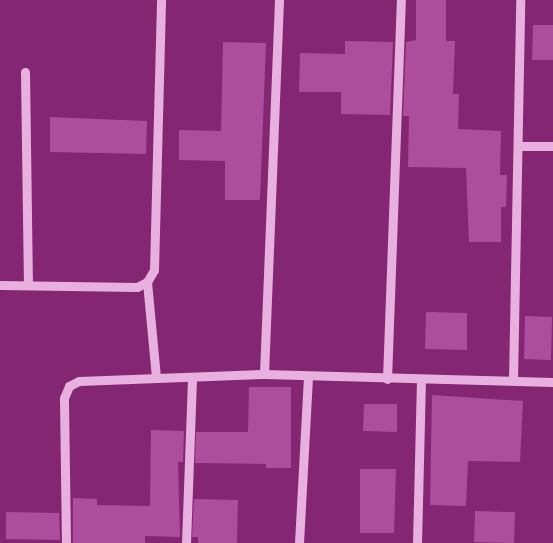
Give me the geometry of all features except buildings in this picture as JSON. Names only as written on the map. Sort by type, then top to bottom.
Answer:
[{"type":"street","points":[[0,285],[136,287],[147,282],[154,270],[161,0]]},
{"type":"street","points":[[264,374],[280,0]]},
{"type":"street","points":[[387,379],[401,0]]},
{"type":"street","points":[[513,380],[520,0]]},
{"type":"street","points":[[26,72],[28,284]]},
{"type":"street","points":[[518,146],[553,146]]},
{"type":"street","points":[[147,282],[156,378]]},
{"type":"street","points":[[66,543],[64,398],[69,386],[80,381],[264,374],[422,381],[513,380],[553,382]]},
{"type":"street","points":[[300,543],[308,376]]},
{"type":"street","points":[[186,543],[192,377]]},
{"type":"street","points":[[417,543],[422,381]]}]
